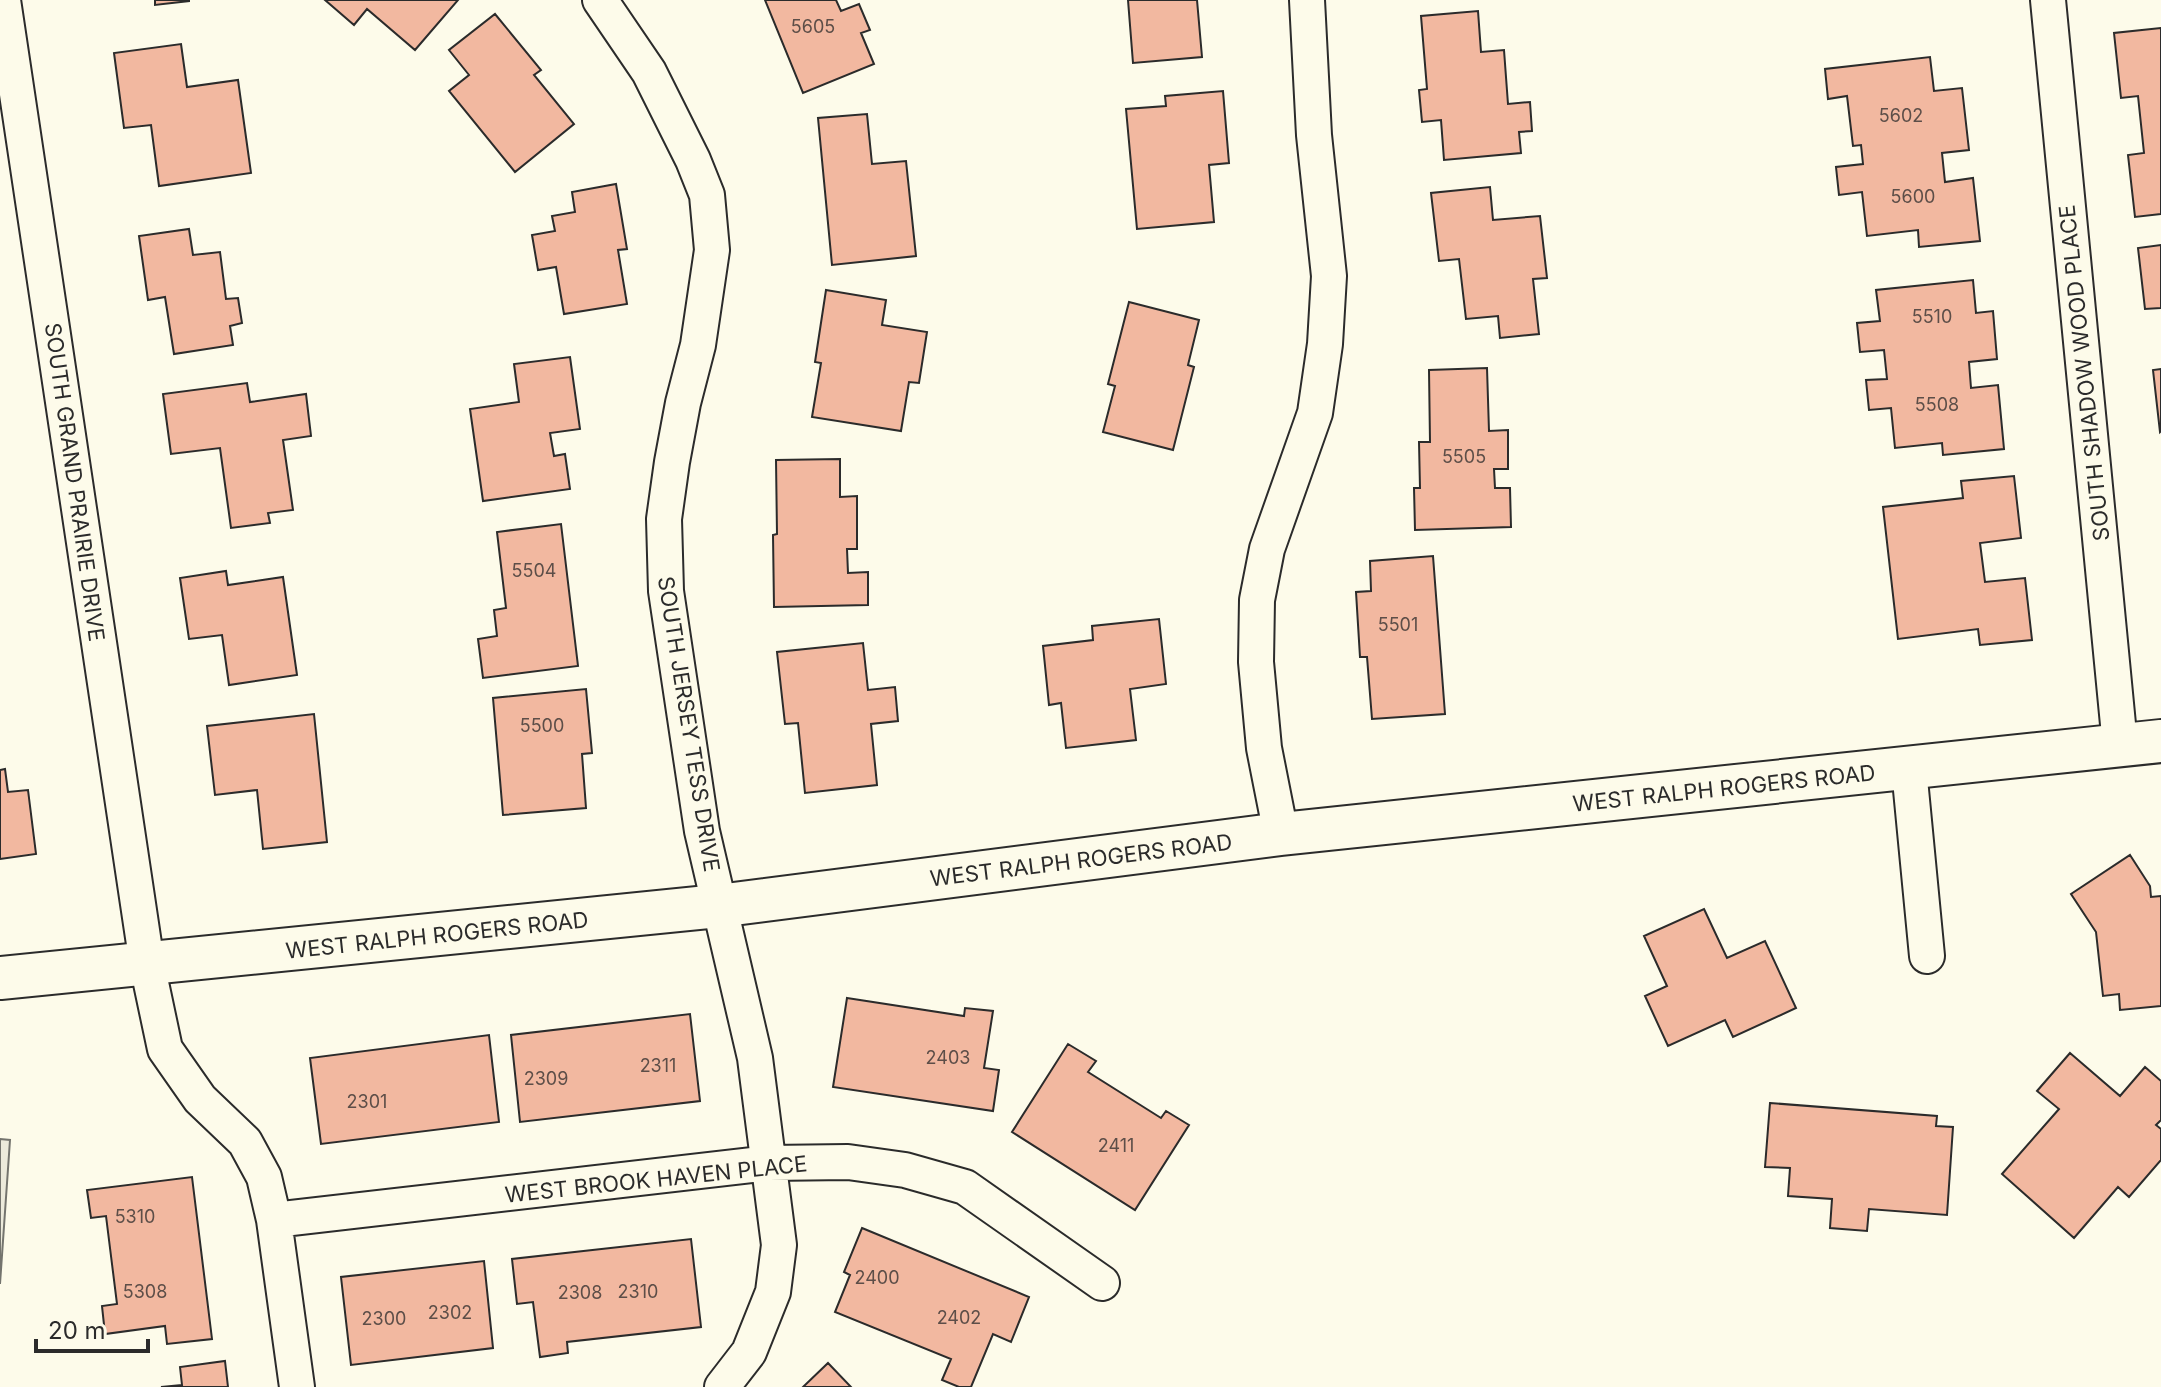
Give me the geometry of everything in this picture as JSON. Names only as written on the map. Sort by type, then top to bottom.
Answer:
[{"type":"street","name":"SOUTH GRAND PRAIRIE DRIVE","points":[[3,0],[147,964],[165,1049],[200,1099],[245,1142],[264,1177],[274,1220],[297,1387]]},
{"type":"street","name":"SOUTH JERSEY TESS DRIVE","points":[[600,0],[649,72],[693,160],[707,195],[712,250],[698,345],[683,403],[664,519],[666,591],[702,831],[755,1058],[779,1245],[773,1292],[749,1352],[722,1387]]},
{"type":"street","points":[[1281,834],[1264,748],[1256,662],[1257,600],[1267,549],[1315,413],[1325,344],[1329,276],[1314,135],[1307,0]]},
{"type":"street","name":"SOUTH SHADOW WOOD PLACE","points":[[2048,0],[2120,745]]},
{"type":"street","name":"WEST RALPH ROGERS ROAD","points":[[0,978],[718,906],[1281,834],[2161,741]]},
{"type":"street","points":[[1909,769],[1927,956]]},
{"type":"street","name":"WEST BROOK HAVEN PLACE","points":[[274,1220],[769,1163],[848,1162],[905,1170],[965,1187],[1102,1283]]},
{"type":"shaded area","points":[[0,1139],[10,1140],[0,1284]]},
{"type":"building","points":[[155,0],[189,0],[189,1],[155,5]]},
{"type":"building","points":[[325,0],[458,0],[415,50],[367,9],[354,25]]},
{"type":"building","points":[[765,0],[836,0],[841,11],[859,4],[870,30],[861,33],[874,64],[803,93]]},
{"type":"building","points":[[1128,0],[1197,0],[1202,57],[1133,63]]},
{"type":"building","points":[[1478,11],[1481,52],[1504,50],[1508,104],[1530,102],[1532,131],[1519,132],[1521,153],[1444,160],[1441,120],[1422,122],[1419,90],[1427,89],[1421,16]]},
{"type":"building","points":[[495,14],[541,70],[534,75],[574,124],[515,172],[449,91],[469,75],[449,50]]},
{"type":"building","points":[[2161,28],[2161,214],[2135,217],[2128,155],[2144,153],[2138,96],[2121,98],[2114,33]]},
{"type":"building","points":[[181,44],[187,87],[238,80],[251,173],[159,186],[151,125],[124,128],[114,53]]},
{"type":"building","points":[[1930,57],[1934,91],[1962,88],[1969,150],[1942,153],[1945,182],[1973,178],[1980,241],[1919,247],[1918,230],[1867,236],[1862,192],[1839,195],[1836,167],[1863,164],[1861,145],[1853,146],[1847,96],[1828,99],[1825,69]]},
{"type":"building","points":[[1223,91],[1229,163],[1209,165],[1214,222],[1137,229],[1126,109],[1166,106],[1165,96]]},
{"type":"building","points":[[867,114],[872,164],[906,161],[916,256],[832,265],[818,118]]},
{"type":"building","points":[[616,184],[627,249],[618,250],[627,304],[564,314],[556,267],[538,270],[532,235],[555,231],[552,216],[575,212],[572,192]]},
{"type":"building","points":[[1490,187],[1493,220],[1540,216],[1547,278],[1533,279],[1539,334],[1500,338],[1498,316],[1466,319],[1459,259],[1439,261],[1431,193]]},
{"type":"building","points":[[189,229],[193,255],[220,252],[226,299],[238,298],[242,323],[230,326],[233,345],[174,354],[165,297],[148,300],[139,236]]},
{"type":"building","points":[[2161,245],[2161,308],[2145,309],[2138,248]]},
{"type":"building","points":[[1973,280],[1976,313],[1993,311],[1997,359],[1969,362],[1971,388],[1998,385],[2004,449],[1943,455],[1942,443],[1895,448],[1891,408],[1869,410],[1866,380],[1887,379],[1884,350],[1860,352],[1857,323],[1880,321],[1876,290]]},
{"type":"building","points":[[826,290],[886,300],[882,325],[927,332],[919,383],[909,382],[901,431],[812,417],[821,363],[815,362]]},
{"type":"building","points":[[1129,302],[1199,320],[1188,365],[1194,367],[1173,450],[1103,432],[1115,386],[1108,384]]},
{"type":"building","points":[[570,357],[580,429],[550,433],[554,456],[565,454],[570,489],[483,501],[470,409],[519,402],[514,364]]},
{"type":"building","points":[[1487,368],[1489,431],[1508,430],[1508,469],[1494,469],[1495,488],[1510,488],[1511,527],[1415,530],[1414,488],[1420,488],[1419,442],[1430,442],[1429,370]]},
{"type":"building","points":[[2161,369],[2161,431],[2160,432],[2153,370]]},
{"type":"building","points":[[247,383],[250,402],[306,394],[311,436],[283,440],[293,510],[268,513],[270,523],[231,528],[220,448],[171,454],[163,394]]},
{"type":"building","points":[[840,459],[840,497],[857,496],[857,549],[847,549],[848,573],[868,572],[868,605],[774,607],[776,460]]},
{"type":"building","points":[[2014,476],[2021,538],[1980,543],[1985,582],[2025,578],[2032,640],[1980,645],[1978,629],[1898,639],[1883,507],[1963,498],[1961,481]]},
{"type":"building","points":[[561,524],[578,666],[483,678],[478,639],[497,636],[494,610],[506,608],[497,532]]},
{"type":"building","points":[[1433,556],[1445,714],[1372,719],[1367,657],[1360,657],[1356,592],[1371,591],[1370,561]]},
{"type":"building","points":[[226,571],[228,585],[283,577],[297,675],[229,685],[222,635],[189,639],[180,578]]},
{"type":"building","points":[[1159,619],[1166,684],[1130,689],[1136,740],[1066,748],[1061,703],[1049,705],[1043,646],[1093,640],[1092,626]]},
{"type":"building","points":[[863,643],[868,690],[895,687],[898,721],[871,724],[877,785],[805,793],[798,723],[785,724],[777,652]]},
{"type":"building","points":[[586,689],[592,753],[582,754],[586,808],[503,815],[493,698]]},
{"type":"building","points":[[314,714],[327,842],[263,849],[257,790],[215,795],[207,726]]},
{"type":"building","points":[[5,769],[8,792],[28,790],[36,854],[0,859],[0,770]]},
{"type":"building","points":[[2130,855],[2150,886],[2151,897],[2161,896],[2161,1006],[2120,1010],[2119,994],[2103,996],[2096,932],[2071,894]]},
{"type":"building","points":[[1704,909],[1727,958],[1765,941],[1796,1008],[1733,1037],[1725,1020],[1668,1046],[1645,996],[1667,986],[1644,936]]},
{"type":"building","points":[[847,998],[964,1016],[965,1008],[993,1011],[984,1068],[999,1070],[993,1111],[833,1087]]},
{"type":"building","points":[[690,1014],[700,1101],[520,1122],[511,1035]]},
{"type":"building","points":[[489,1035],[499,1122],[321,1144],[310,1058]]},
{"type":"building","points":[[1068,1044],[1096,1061],[1088,1072],[1161,1118],[1166,1111],[1189,1125],[1135,1210],[1012,1132]]},
{"type":"building","points":[[2070,1053],[2120,1096],[2145,1067],[2161,1081],[2161,1120],[2156,1125],[2161,1129],[2161,1160],[2129,1197],[2118,1187],[2074,1238],[2002,1174],[2059,1109],[2037,1091]]},
{"type":"building","points":[[1770,1103],[1937,1116],[1936,1126],[1953,1127],[1947,1215],[1869,1209],[1867,1231],[1830,1228],[1832,1199],[1788,1196],[1790,1168],[1765,1167]]},
{"type":"building","points":[[192,1177],[212,1339],[167,1344],[165,1326],[105,1334],[102,1306],[117,1304],[106,1216],[91,1218],[87,1190]]},
{"type":"building","points":[[862,1228],[1029,1297],[1011,1342],[993,1334],[971,1387],[959,1387],[942,1380],[951,1359],[835,1312],[850,1275],[844,1272]]},
{"type":"building","points":[[691,1239],[701,1327],[567,1342],[568,1353],[540,1357],[533,1302],[517,1304],[512,1259]]},
{"type":"building","points":[[484,1261],[493,1348],[351,1365],[341,1277]]},
{"type":"building","points":[[225,1361],[228,1387],[161,1387],[182,1385],[180,1367]]},
{"type":"building","points":[[828,1363],[851,1387],[803,1387]]}]
